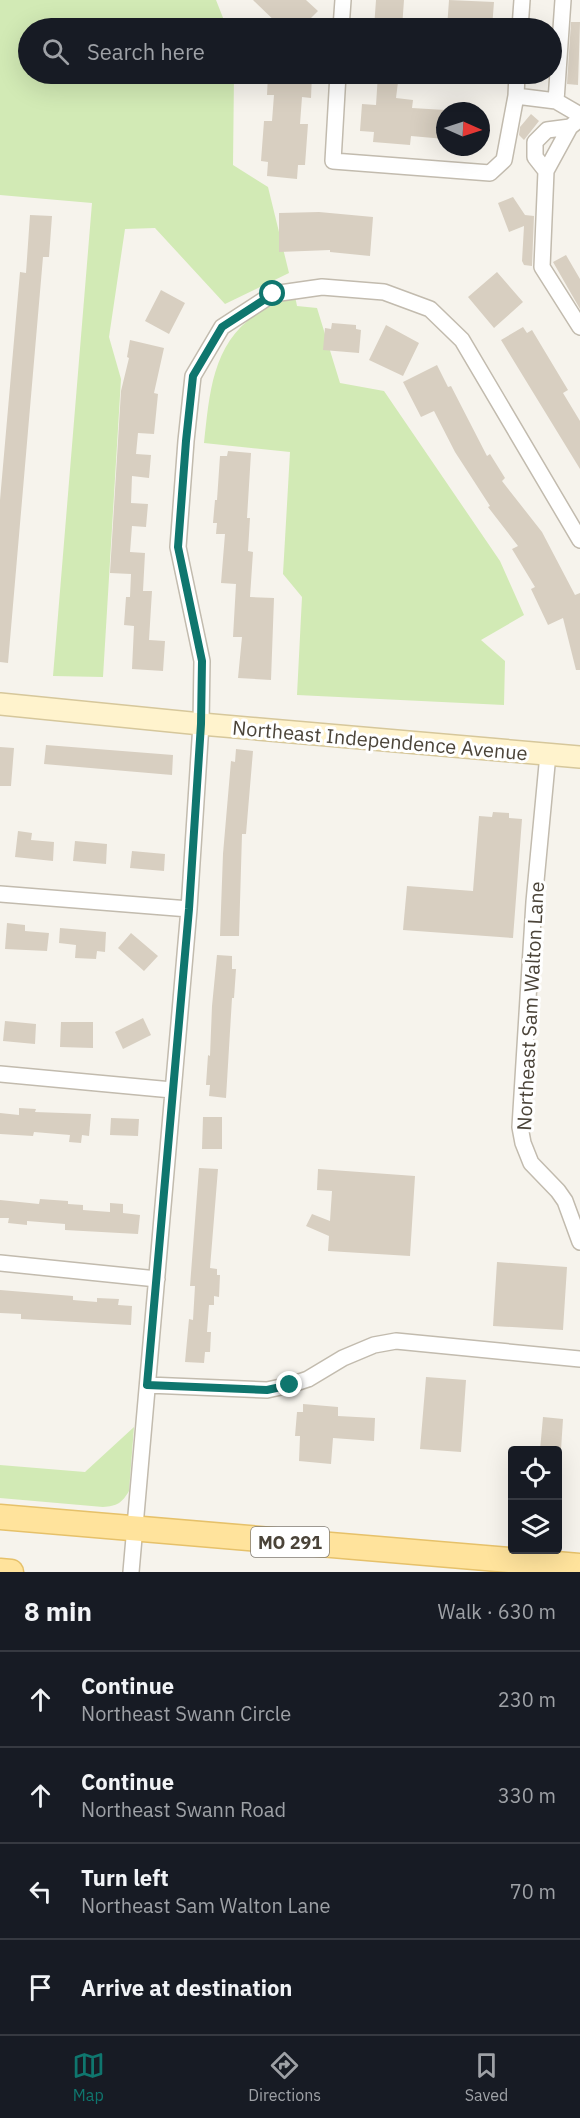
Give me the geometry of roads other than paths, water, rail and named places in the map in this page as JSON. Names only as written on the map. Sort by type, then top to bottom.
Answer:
[{"type":"main road","name":"MO 291","points":[[0,1517],[580,1566]]},
{"type":"main road","points":[[0,1571],[11,1572]]},
{"type":"street","points":[[342,18],[343,0]]},
{"type":"street","points":[[521,18],[522,0]]},
{"type":"street","points":[[562,18],[563,0]]},
{"type":"street","points":[[337,84],[333,161],[490,173],[504,160],[517,84]]},
{"type":"street","points":[[556,101],[557,84]]},
{"type":"street","points":[[516,96],[556,101],[577,120]]},
{"type":"street","points":[[546,171],[535,157],[535,142],[547,130],[577,120]]},
{"type":"street","points":[[577,120],[546,171],[542,267],[580,327]]},
{"type":"street","points":[[131,1572],[189,909],[201,724],[202,661],[178,547],[193,376],[222,327],[273,294],[322,287],[384,292],[430,309],[462,340],[580,540]]},
{"type":"street","name":"Northeast Independence Avenue","points":[[0,704],[580,757]]},
{"type":"street","name":"Northeast Sam Walton Lane","points":[[548,754],[534,902],[520,1127],[523,1143],[531,1163],[565,1201],[580,1242]]},
{"type":"street","points":[[0,894],[189,909]]},
{"type":"street","points":[[0,1074],[172,1090]]},
{"type":"street","points":[[0,1263],[157,1279]]},
{"type":"street","points":[[147,1385],[267,1390],[290,1385],[308,1378],[343,1358],[374,1346],[396,1341],[580,1359]]}]
